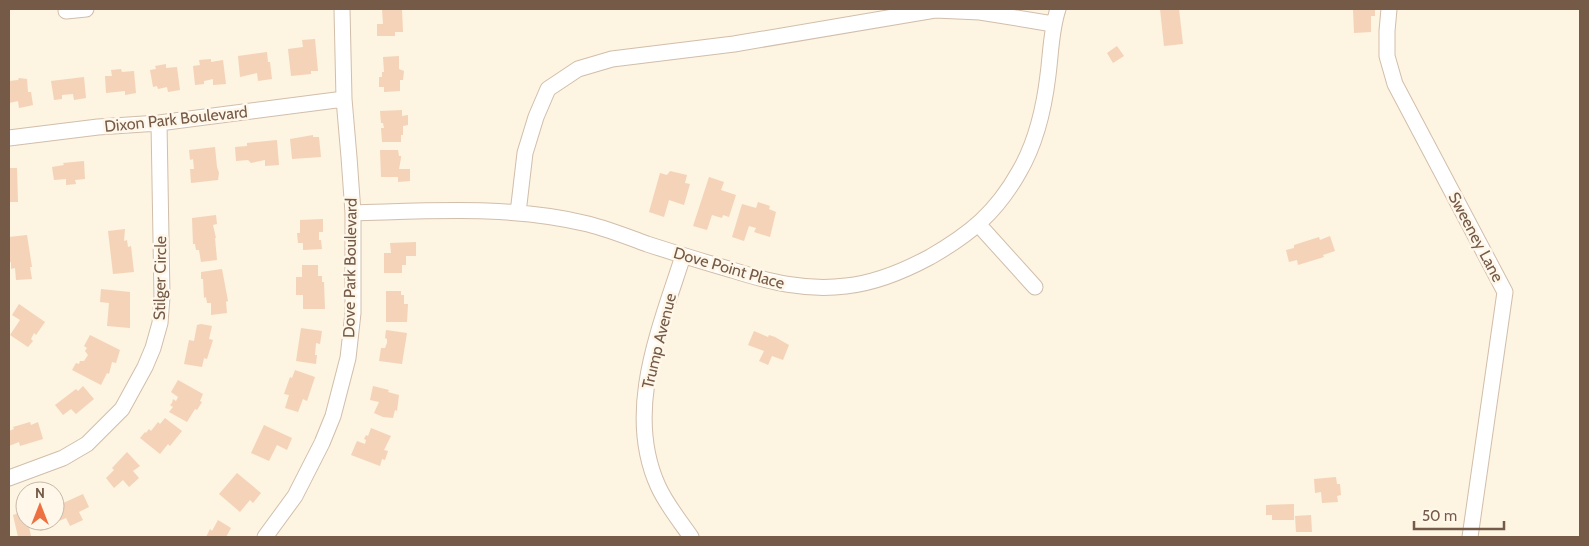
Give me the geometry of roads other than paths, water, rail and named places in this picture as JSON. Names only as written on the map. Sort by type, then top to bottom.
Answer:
[{"type":"street","points":[[66,11],[86,9]]},
{"type":"street","name":"Dove Park Boulevard","points":[[264,537],[291,502],[309,472],[333,416],[348,358],[354,313],[352,213],[344,99],[342,9]]},
{"type":"street","name":"Dove Point Place","points":[[352,213],[433,211],[518,212],[588,224],[683,256],[770,282],[824,288],[870,282],[902,270],[948,246],[979,225],[1008,190],[1020,171],[1041,119],[1046,97],[1053,24],[1058,9]]},
{"type":"street","name":"Sweeney Lane","points":[[1389,9],[1387,56],[1395,84],[1505,292],[1470,537]]},
{"type":"street","points":[[518,212],[525,153],[540,108],[548,90],[578,69],[612,60],[734,44],[935,10],[980,12],[1053,24]]},
{"type":"street","name":"Dixon Park Boulevard","points":[[9,138],[98,127],[159,123],[344,99]]},
{"type":"street","name":"Stilger Circle","points":[[9,478],[63,458],[87,444],[122,408],[145,367],[160,323],[162,297],[159,123]]},
{"type":"street","points":[[979,225],[1035,287]]},
{"type":"street","name":"Trump Avenue","points":[[683,256],[650,362],[644,414],[649,456],[658,485],[663,496],[691,537]]}]
